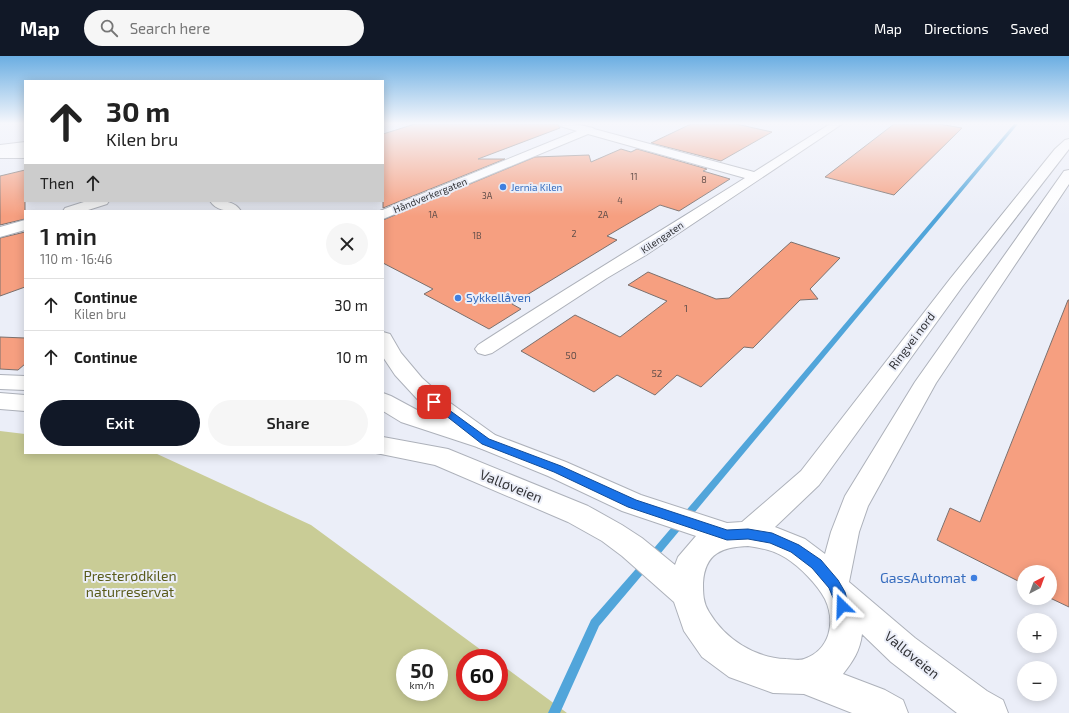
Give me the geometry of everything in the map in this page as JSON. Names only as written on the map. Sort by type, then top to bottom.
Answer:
[{"type":"main road","name":"Håndverkergaten","points":[[384,215],[529,155]]},
{"type":"main road","points":[[672,155],[756,177]]},
{"type":"main road","name":"Kilengaten","points":[[485,349],[601,274],[640,252],[790,155]]},
{"type":"main road","name":"Ringvei nord","points":[[726,532],[810,478],[956,283],[1057,155]]},
{"type":"main road","points":[[836,588],[845,532],[859,497],[926,382],[1069,174]]},
{"type":"main road","points":[[73,210],[99,202]]},
{"type":"main road","points":[[212,205],[230,210]]},
{"type":"main road","points":[[0,232],[24,225]]},
{"type":"main road","points":[[384,340],[394,361],[420,390],[486,441]]},
{"type":"main road","points":[[0,382],[24,383]]},
{"type":"main road","points":[[0,401],[24,403]]},
{"type":"main road","points":[[384,402],[409,416],[486,441],[558,469],[632,503],[726,532]]},
{"type":"main road","name":"Valløveien","points":[[384,446],[439,456],[578,514],[612,533],[632,547],[676,585],[695,620],[714,645],[741,665],[773,676],[804,677],[872,703],[890,713]]},
{"type":"main road","name":"Valløveien","points":[[676,585],[704,546],[726,532],[772,538],[795,548],[816,564],[836,588],[903,650],[974,704],[990,713]]},
{"type":"main road","name":"Valløveien","points":[[804,677],[829,665],[844,645],[847,619],[836,588]]},
{"type":"green space","name":"Presterødkilen naturreservat","points":[[0,431],[24,434],[24,454],[157,454],[311,525],[480,649],[456,649],[456,701],[508,701],[508,670],[567,713],[0,713]]},
{"type":"building","points":[[384,155],[489,155],[478,159],[505,159],[383,208]]},
{"type":"building","points":[[589,155],[591,162],[608,155],[657,155],[707,169],[703,171],[730,179],[679,211],[660,205],[607,236],[617,240],[512,304],[521,309],[489,329],[424,294],[433,289],[384,264],[384,220],[535,157]]},
{"type":"building","points":[[696,155],[732,155],[721,161]]},
{"type":"building","points":[[854,155],[935,155],[894,195],[825,177]]},
{"type":"building","points":[[24,170],[24,219],[0,225],[0,176]]},
{"type":"building","points":[[24,232],[24,287],[0,296],[0,238]]},
{"type":"building","points":[[791,242],[840,258],[810,289],[818,299],[800,300],[753,348],[744,347],[701,387],[677,375],[655,395],[617,375],[594,392],[521,351],[575,315],[620,337],[667,301],[628,285],[648,272],[716,299],[729,298]]},
{"type":"building","points":[[1069,300],[1069,607],[1057,601],[1057,565],[1017,565],[1017,580],[937,540],[950,508],[980,522]]},
{"type":"building","points":[[0,337],[24,338],[24,365],[18,370],[0,369]]},
{"type":"waterway","points":[[652,557],[990,155]]},
{"type":"waterway","points":[[554,713],[595,623],[645,565]]},
{"type":"place","name":"Jernia Kilen","points":[[503,187]]},
{"type":"place","name":"Sykkellåven","points":[[458,298]]},
{"type":"place","name":"GassAutomat","points":[[974,578]]},
{"type":"route","points":[[434,402],[486,441],[558,469],[632,503],[727,535],[748,534],[772,538],[795,548],[816,564],[833,584],[838,592],[842,606]]}]
